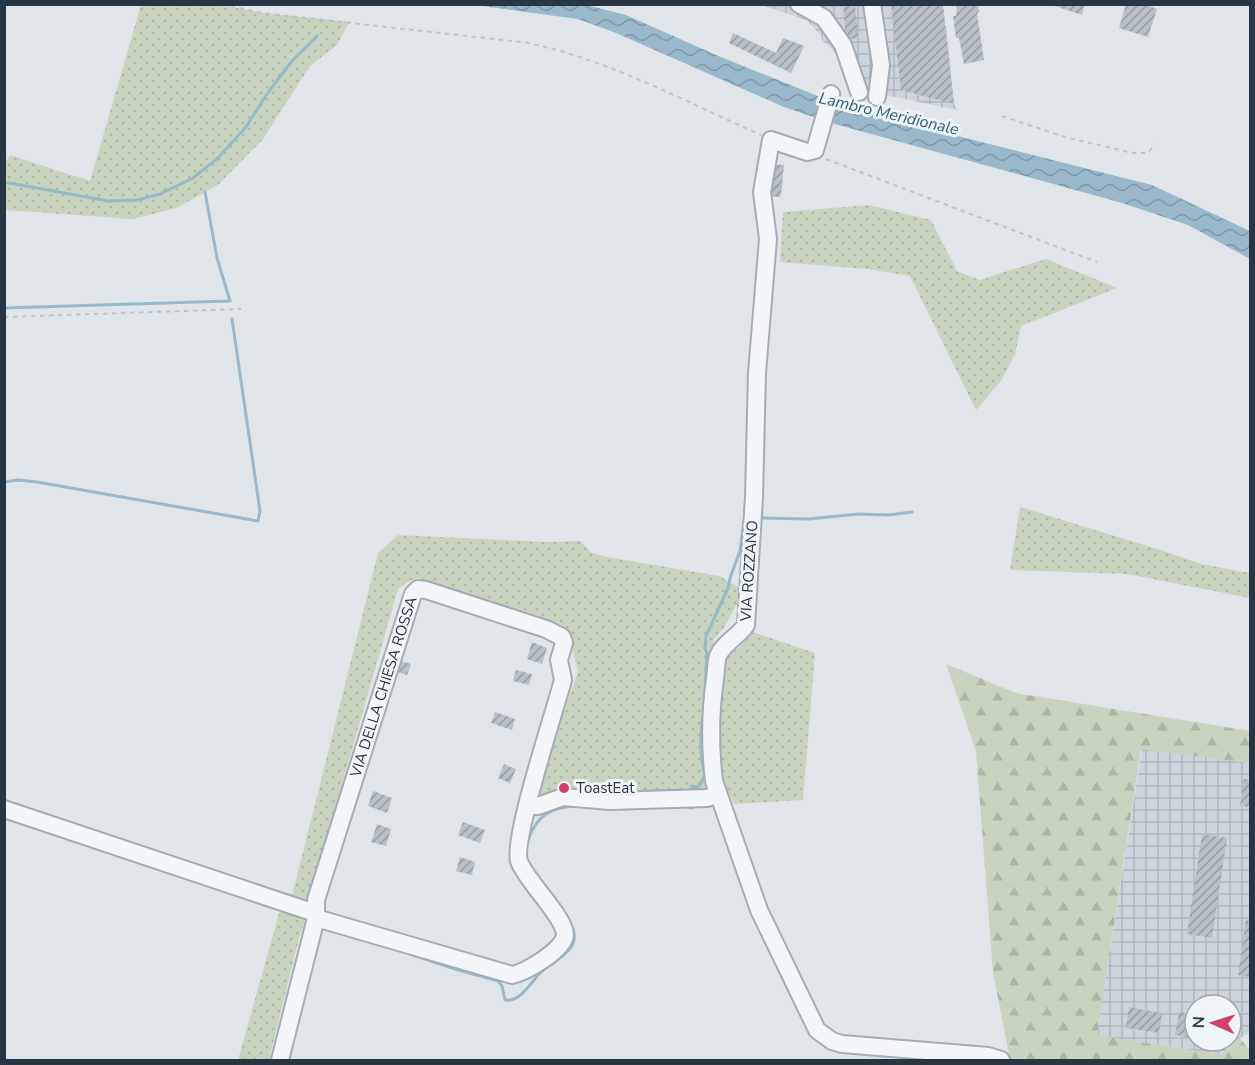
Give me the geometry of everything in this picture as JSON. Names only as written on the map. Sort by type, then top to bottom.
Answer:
[{"type":"street","points":[[799,4],[824,18],[843,45],[859,92]]},
{"type":"street","points":[[872,4],[881,65],[878,97]]},
{"type":"street","points":[[771,140],[807,152],[817,146],[831,94]]},
{"type":"street","name":"VIA ROZZANO","points":[[771,140],[762,192],[768,239],[757,373],[754,497],[746,625],[718,656],[710,713],[711,759],[718,794],[755,902],[817,1030],[832,1041],[842,1044],[988,1056],[1001,1060]]},
{"type":"street","name":"VIA DELLA CHIESA ROSSA","points":[[4,809],[316,915],[512,975],[525,971],[554,951],[562,942],[565,933],[561,923],[519,863],[518,851],[527,806],[563,680],[559,660],[563,639],[546,629],[418,589],[412,595],[316,900],[316,915],[279,1060]]},
{"type":"street","points":[[527,806],[538,806],[563,797],[610,801],[708,798],[718,794]]},
{"type":"path","points":[[222,4],[262,13],[529,43],[554,49],[616,69],[771,140]]},
{"type":"path","points":[[1002,116],[1068,138],[1132,153],[1148,153],[1155,144]]},
{"type":"path","points":[[817,146],[823,158],[1097,262]]},
{"type":"path","points":[[4,317],[241,309]]},
{"type":"shaded area","points":[[761,5],[921,5],[924,29],[946,26],[954,104],[958,110],[860,90],[847,64],[822,40],[821,35],[806,20]]},
{"type":"shaded area","points":[[1142,748],[1250,763],[1250,1033],[1243,1036],[1243,993],[1183,993],[1183,1049],[1097,1035]]},
{"type":"green space","points":[[141,5],[222,5],[262,13],[349,22],[337,45],[310,66],[263,139],[218,185],[176,208],[133,219],[5,210],[5,163],[10,155],[90,181]]},
{"type":"green space","points":[[869,205],[931,220],[957,271],[979,280],[1046,259],[1117,288],[1021,326],[1015,354],[1001,381],[976,410],[910,276],[868,269],[780,262],[783,212]]},
{"type":"green space","points":[[1020,507],[1201,564],[1250,573],[1250,598],[1127,574],[1010,570]]},
{"type":"green space","points":[[398,535],[548,542],[580,541],[592,553],[719,576],[744,590],[724,628],[714,639],[706,706],[705,790],[659,791],[619,798],[556,792],[538,796],[535,792],[578,672],[569,634],[418,578],[398,589],[309,900],[292,896],[378,553]]},
{"type":"green space","points":[[752,632],[815,653],[803,800],[734,804],[725,786],[716,717],[723,673],[728,655],[740,647]]},
{"type":"green space","points":[[946,664],[1016,693],[1250,731],[1250,763],[1141,749],[1097,1035],[1183,1049],[1183,1053],[1221,1055],[1243,1053],[1243,1042],[1250,1051],[1250,1060],[1010,1060],[993,972],[976,751]]},
{"type":"green space","points":[[280,910],[295,913],[305,920],[269,1060],[238,1060]]},
{"type":"water","points":[[475,5],[587,5],[626,15],[716,55],[825,99],[926,128],[1152,185],[1250,231],[1250,259],[1188,225],[1119,202],[831,123],[784,107],[616,33],[578,19]]},
{"type":"building","points":[[843,4],[855,4],[858,38],[846,40]]},
{"type":"building","points":[[891,4],[943,4],[954,104],[901,90]]},
{"type":"building","points":[[957,4],[978,4],[979,12],[977,13],[984,60],[964,64],[959,38],[956,38],[953,16],[956,16]]},
{"type":"building","points":[[1049,4],[1085,4],[1082,15]]},
{"type":"building","points":[[1126,4],[1144,4],[1157,9],[1148,37],[1119,28]]},
{"type":"building","points":[[733,33],[776,53],[783,38],[804,46],[791,73],[729,43]]},
{"type":"building","points":[[771,164],[784,165],[779,197],[767,196]]},
{"type":"building","points":[[532,642],[547,648],[542,664],[527,659]]},
{"type":"building","points":[[397,660],[411,664],[407,675],[394,671]]},
{"type":"building","points":[[516,670],[532,674],[529,685],[513,681]]},
{"type":"building","points":[[495,712],[515,719],[512,730],[491,723]]},
{"type":"building","points":[[504,764],[516,769],[510,783],[498,778]]},
{"type":"building","points":[[1244,779],[1250,780],[1250,807],[1240,806]]},
{"type":"building","points":[[373,791],[392,798],[387,813],[368,806]]},
{"type":"building","points":[[463,822],[485,830],[480,843],[458,835]]},
{"type":"building","points":[[377,824],[391,829],[386,846],[371,842]]},
{"type":"building","points":[[1202,834],[1227,838],[1212,938],[1187,934]]},
{"type":"building","points":[[460,857],[475,862],[472,875],[456,871]]},
{"type":"building","points":[[1246,920],[1250,921],[1250,977],[1238,975]]},
{"type":"building","points":[[1129,1007],[1162,1013],[1159,1033],[1126,1028]]},
{"type":"building","points":[[1179,1012],[1183,1013],[1183,1036],[1175,1035]]},
{"type":"waterway","points":[[4,182],[108,201],[137,200],[160,194],[193,178],[218,158],[246,127],[292,61],[317,36]]},
{"type":"waterway","points":[[4,308],[230,301],[217,258],[205,192]]},
{"type":"waterway","points":[[4,482],[18,480],[37,482],[258,521],[260,511],[232,319]]},
{"type":"waterway","points":[[759,518],[809,519],[912,512]]},
{"type":"waterway","points":[[705,690],[706,636],[728,588],[740,551],[744,521]]},
{"type":"waterway","points":[[691,786],[700,785],[705,775],[701,744],[704,712]]},
{"type":"waterway","points":[[528,840],[536,824],[546,814],[560,808],[577,806]]},
{"type":"waterway","points":[[685,806],[692,808]]},
{"type":"waterway","points":[[622,809],[645,808]]},
{"type":"waterway","points":[[413,955],[498,981],[502,986],[505,1000],[511,1000],[526,990],[542,971],[567,953],[574,941],[571,925]]},
{"type":"place","name":"ToastEat","points":[[564,788]]},
{"type":"water label","name":"Lambro Meridionale","points":[[889,113]]}]
